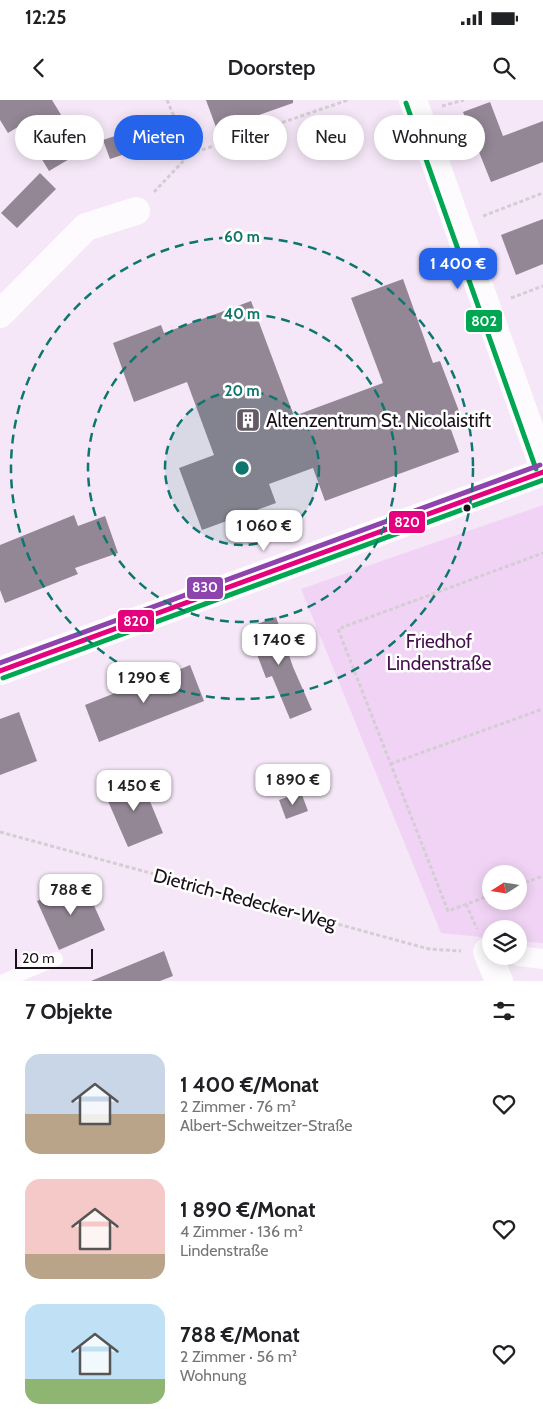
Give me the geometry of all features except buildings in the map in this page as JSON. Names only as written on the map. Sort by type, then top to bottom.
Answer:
[{"type":"street","points":[[413,100],[543,466]]},
{"type":"street","points":[[0,314],[86,228],[136,211]]},
{"type":"street","points":[[0,671],[543,472]]},
{"type":"street","points":[[527,957],[543,959]]},
{"type":"street","points":[[493,965],[499,981]]},
{"type":"lane","points":[[4,981],[56,959]]},
{"type":"path","points":[[167,100],[173,115]]},
{"type":"path","points":[[203,150],[348,100]]},
{"type":"path","points":[[136,211],[184,160]]},
{"type":"path","points":[[458,225],[543,193]]},
{"type":"path","points":[[487,306],[543,286]]},
{"type":"path","points":[[482,898],[448,911],[338,629],[543,553]]},
{"type":"path","points":[[390,764],[543,709]]},
{"type":"path","name":"Dietrich-Redecker-Weg","points":[[0,832],[429,950],[482,952]]},
{"type":"path","points":[[528,882],[543,876]]},
{"type":"green space","name":"Friedhof Lindenstraße","points":[[543,505],[543,943],[527,942],[527,920],[482,920],[482,937],[441,933],[301,589]]},
{"type":"transit line","name":"802","points":[[406,103],[536,469]]},
{"type":"transit line","name":"830","points":[[0,663],[540,465]]},
{"type":"transit line","name":"820","points":[[0,671],[543,472]]},
{"type":"transit line","name":"802","points":[[3,678],[543,480]]},
{"type":"place","name":"Altenzentrum St. Nicolaistift","points":[[248,420]]}]
